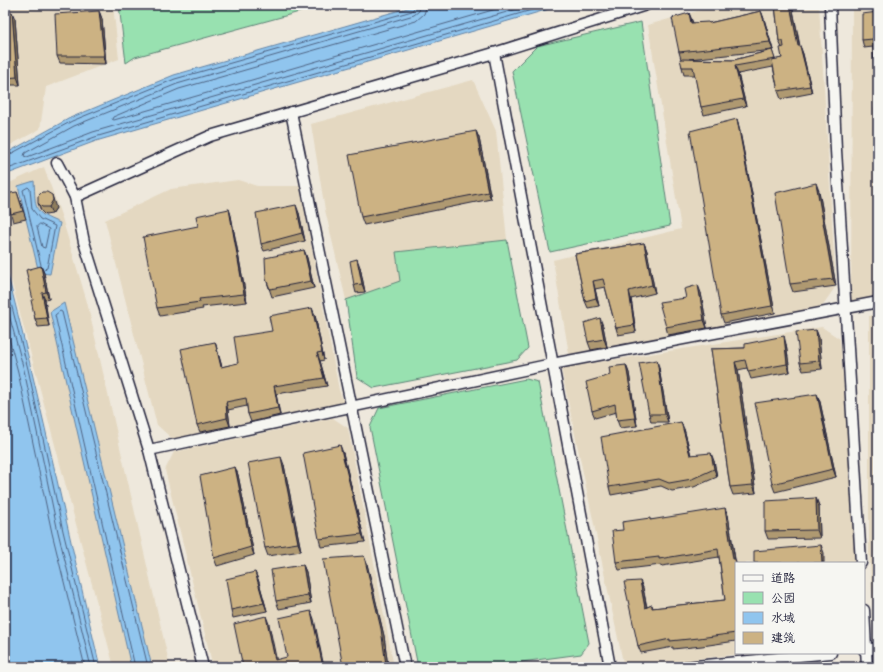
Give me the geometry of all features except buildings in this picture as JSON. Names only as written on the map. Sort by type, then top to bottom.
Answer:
[{"type":"street","points":[[75,197],[210,136],[494,53],[646,5]]},
{"type":"street","points":[[830,5],[861,562]]},
{"type":"street","points":[[494,53],[610,667]]},
{"type":"street","points":[[291,112],[405,667]]},
{"type":"street","points":[[57,163],[75,197],[84,242],[149,450],[203,667]]},
{"type":"street","points":[[149,450],[552,364],[878,302]]},
{"type":"street","points":[[868,667],[865,650],[878,648]]},
{"type":"street","points":[[685,667],[821,654]]},
{"type":"shaded area","points":[[5,5],[113,5],[119,59],[46,87],[40,129],[5,148]]},
{"type":"shaded area","points":[[718,5],[819,5],[836,286],[822,306],[570,360],[553,260],[681,229],[648,25]]},
{"type":"shaded area","points":[[852,5],[878,5],[878,302],[851,308]]},
{"type":"shaded area","points":[[473,80],[496,131],[507,240],[396,252],[401,281],[346,300],[325,210],[311,124]]},
{"type":"shaded area","points":[[44,167],[62,218],[87,302],[170,667],[114,667],[5,257],[5,185]]},
{"type":"shaded area","points":[[238,180],[257,186],[300,186],[339,390],[344,403],[178,444],[157,425],[105,220],[171,189]]},
{"type":"shaded area","points":[[878,315],[878,635],[875,635],[869,552],[869,316]]},
{"type":"shaded area","points":[[822,327],[840,339],[858,562],[735,562],[735,654],[740,654],[624,667],[561,368]]},
{"type":"shaded area","points":[[333,418],[348,428],[394,667],[213,667],[165,470],[174,452]]},
{"type":"green space","points":[[119,5],[325,5],[135,57],[126,63]]},
{"type":"green space","points":[[641,22],[670,226],[550,252],[512,71],[537,46]]},
{"type":"green space","points":[[507,240],[528,348],[517,360],[374,388],[357,377],[346,300],[400,281],[396,252]]},
{"type":"green space","points":[[526,379],[538,382],[589,643],[581,654],[484,667],[418,667],[370,427],[379,408]]},
{"type":"water","points":[[418,5],[563,5],[96,141],[5,175],[5,154],[70,118],[174,75]]},
{"type":"water","points":[[34,181],[37,208],[44,216],[60,223],[50,274],[39,273],[18,186]]},
{"type":"water","points":[[5,264],[42,415],[100,667],[5,667]]},
{"type":"water","points":[[64,303],[152,667],[131,667],[50,312]]}]
